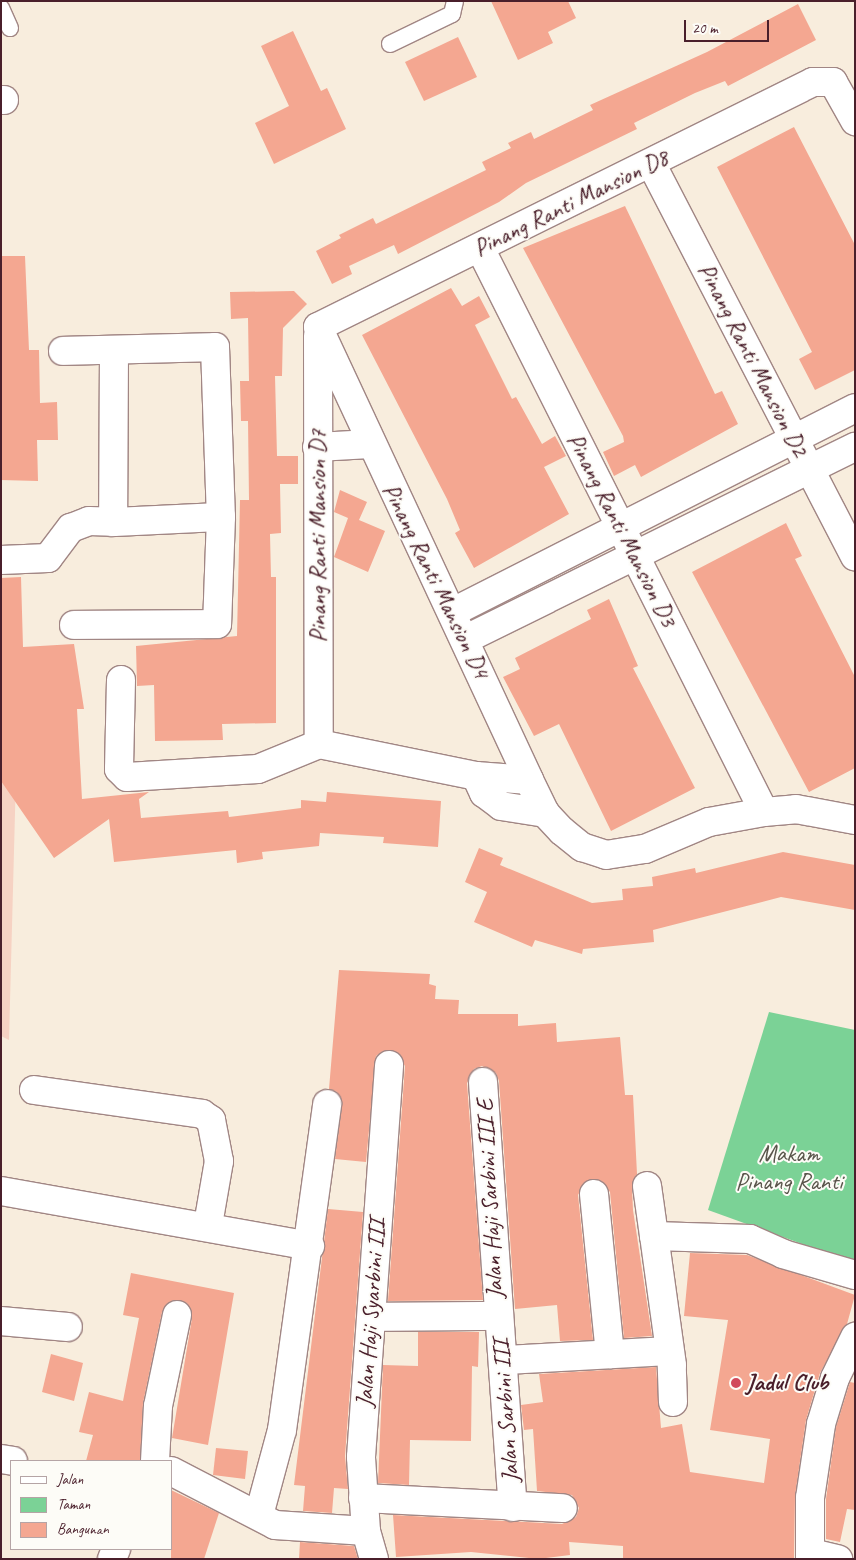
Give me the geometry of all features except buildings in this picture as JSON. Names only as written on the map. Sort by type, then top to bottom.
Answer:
[{"type":"street","name":"Pinang Ranti Mansion D8","points":[[318,327],[652,165],[812,82],[825,80],[841,91],[855,121]]},
{"type":"street","name":"Pinang Ranti Mansion D2","points":[[652,165],[855,556]]},
{"type":"street","name":"Pinang Ranti Mansion D3","points":[[480,248],[764,812]]},
{"type":"street","name":"Pinang Ranti Mansion D4","points":[[318,327],[370,444],[466,639],[529,780],[554,822]]},
{"type":"street","name":"Pinang Ranti Mansion D7","points":[[318,327],[319,744]]},
{"type":"street","points":[[62,351],[215,347],[221,517],[217,624],[74,625]]},
{"type":"street","points":[[113,522],[114,350]]},
{"type":"street","points":[[453,612],[855,408]]},
{"type":"street","points":[[317,447],[370,444]]},
{"type":"street","points":[[466,639],[855,447]]},
{"type":"street","points":[[1,560],[48,558],[71,528],[89,521],[113,522],[221,517]]},
{"type":"street","points":[[121,680],[119,769],[127,777],[258,769],[319,744],[476,776],[529,780]]},
{"type":"street","points":[[476,776],[484,793],[501,806],[554,822],[582,847],[606,854],[645,849],[709,822],[764,812],[796,809],[855,820]]},
{"type":"street","name":"Jalan Haji Syarbini III","points":[[374,1559],[366,1531],[363,1498],[362,1433],[389,1065]]},
{"type":"street","name":"Jalan Haji Sarbini III E","points":[[483,1082],[497,1316]]},
{"type":"street","points":[[34,1090],[202,1114],[211,1120],[219,1161],[208,1225]]},
{"type":"street","points":[[259,1515],[282,1430],[310,1246],[327,1104]]},
{"type":"street","points":[[647,1186],[669,1351],[673,1402]]},
{"type":"street","points":[[1,1191],[208,1225],[310,1246]]},
{"type":"street","points":[[594,1194],[610,1354]]},
{"type":"street","points":[[654,1236],[750,1239],[783,1254],[855,1275]]},
{"type":"street","points":[[155,1460],[158,1406],[177,1315]]},
{"type":"street","points":[[372,1316],[497,1316]]},
{"type":"street","name":"Jalan Sarbini III","points":[[497,1316],[506,1360],[513,1508]]},
{"type":"street","points":[[1,1321],[68,1327]]},
{"type":"street","points":[[838,1559],[810,1556],[810,1498],[821,1424],[835,1378],[855,1337]]},
{"type":"street","points":[[506,1360],[669,1351]]},
{"type":"street","points":[[172,1472],[275,1525],[297,1528],[366,1531]]},
{"type":"street","points":[[363,1498],[513,1508],[563,1508]]},
{"type":"lane","points":[[390,44],[452,14],[455,1]]},
{"type":"lane","points":[[1,8],[10,28]]},
{"type":"shaded area","points":[[1,662],[19,662],[9,1040],[1,1036]]},
{"type":"green space","name":"Makam Pinang Ranti","points":[[769,1012],[855,1030],[855,1263],[708,1210]]},
{"type":"place","name":"Jadul Club","points":[[736,1383]]}]
